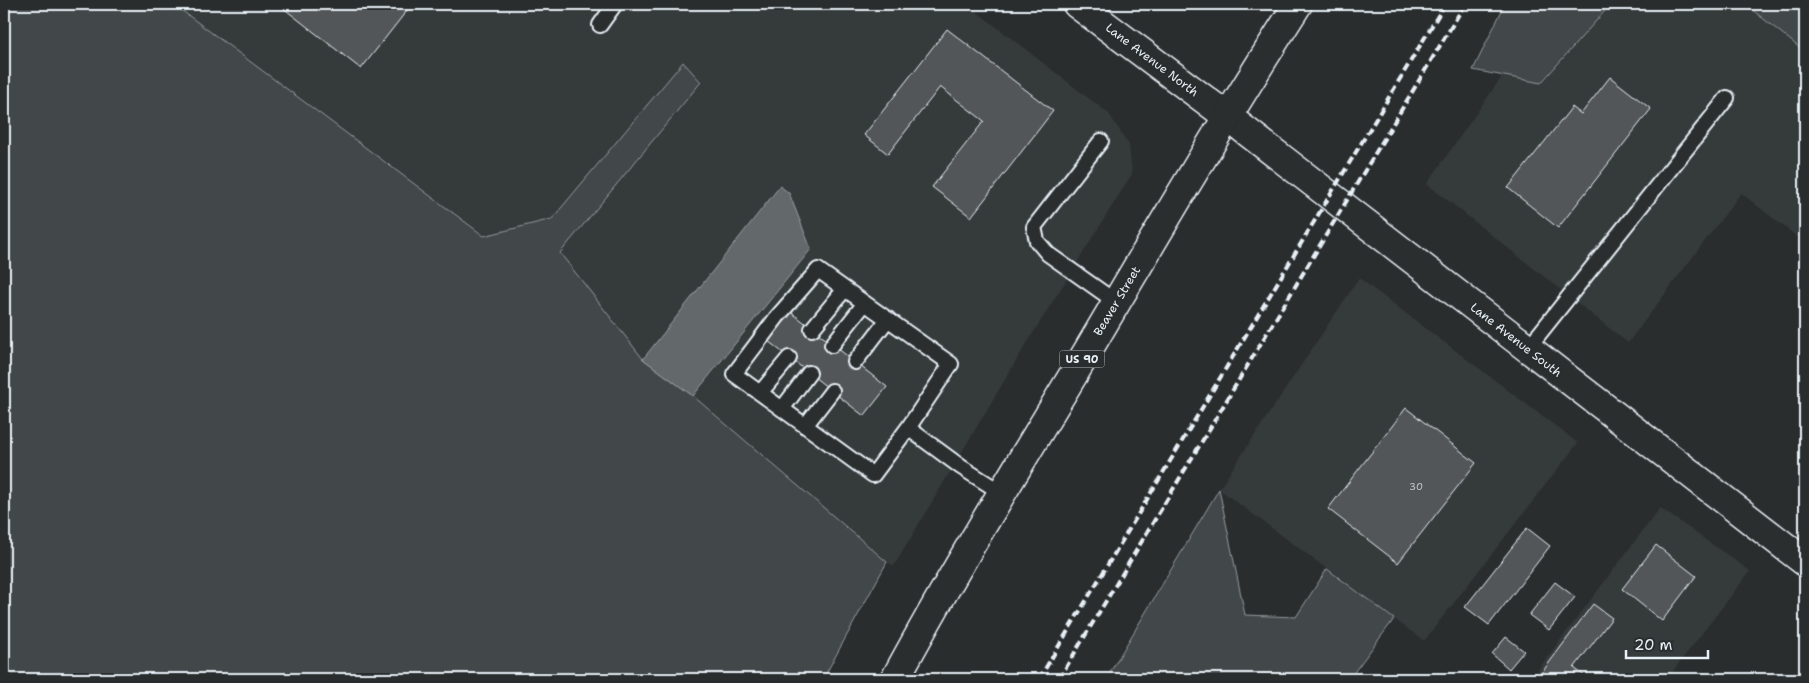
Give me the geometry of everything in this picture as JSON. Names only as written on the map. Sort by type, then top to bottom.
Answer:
[{"type":"main road","name":"Lane Avenue North","points":[[1077,4],[1228,117]]},
{"type":"main road","name":"Beaver Street","points":[[895,679],[937,602],[1002,492],[1298,4]]},
{"type":"main road","name":"Lane Avenue South","points":[[1228,117],[1805,562]]},
{"type":"lane","points":[[600,25],[615,4]]},
{"type":"lane","points":[[1528,348],[1727,98]]},
{"type":"lane","points":[[1101,141],[1034,227],[1037,241],[1048,254],[1116,302]]},
{"type":"lane","points":[[818,270],[865,303],[951,364],[908,428],[873,475],[734,374],[777,317],[818,270]]},
{"type":"lane","points":[[812,329],[845,289]]},
{"type":"lane","points":[[832,345],[865,303]]},
{"type":"lane","points":[[855,362],[888,319]]},
{"type":"lane","points":[[760,393],[789,358]]},
{"type":"lane","points":[[782,409],[809,373]]},
{"type":"lane","points":[[805,426],[832,391]]},
{"type":"lane","points":[[908,428],[961,467],[1002,492]]},
{"type":"shaded area","points":[[4,4],[173,4],[484,236],[552,219],[683,62],[701,82],[560,253],[643,359],[693,396],[887,562],[823,679],[4,679]]},
{"type":"shaded area","points":[[173,4],[967,4],[1109,114],[1129,145],[1132,174],[1019,356],[894,566],[693,396],[811,249],[789,193],[780,187],[643,359],[560,253],[701,82],[683,62],[552,219],[484,236]]},
{"type":"shaded area","points":[[1505,4],[1611,4],[1541,83],[1473,70]]},
{"type":"shaded area","points":[[1611,4],[1745,4],[1805,52],[1805,243],[1741,193],[1628,343],[1427,184],[1503,75],[1542,83]]},
{"type":"shaded area","points":[[1745,4],[1805,4],[1805,52]]},
{"type":"shaded area","points":[[780,186],[789,193],[811,249],[693,396],[643,359]]},
{"type":"shaded area","points":[[1359,278],[1578,443],[1424,641],[1219,489]]},
{"type":"shaded area","points":[[1219,489],[1245,615],[1296,617],[1327,569],[1394,619],[1349,679],[1106,679]]},
{"type":"shaded area","points":[[1660,508],[1750,571],[1667,679],[1531,679]]},
{"type":"building","points":[[284,4],[412,4],[361,69],[282,7]]},
{"type":"building","points":[[947,29],[1053,111],[971,217],[932,187],[984,121],[940,87],[888,154],[864,135]]},
{"type":"building","points":[[1610,77],[1651,109],[1558,228],[1508,188],[1572,107],[1581,114]]},
{"type":"building","points":[[791,312],[887,387],[864,416],[768,341]]},
{"type":"building","points":[[1406,408],[1476,463],[1398,563],[1328,509]]},
{"type":"building","points":[[1527,528],[1550,546],[1489,625],[1465,607]]},
{"type":"building","points":[[1656,545],[1696,576],[1662,621],[1622,589]]},
{"type":"building","points":[[1555,582],[1575,597],[1549,630],[1529,615]]},
{"type":"building","points":[[1593,604],[1612,618],[1574,668],[1589,679],[1537,679]]},
{"type":"building","points":[[1506,637],[1524,651],[1509,669],[1492,654]]},
{"type":"railway","points":[[1039,679],[1445,4]]},
{"type":"railway","points":[[1059,679],[1465,4]]}]
